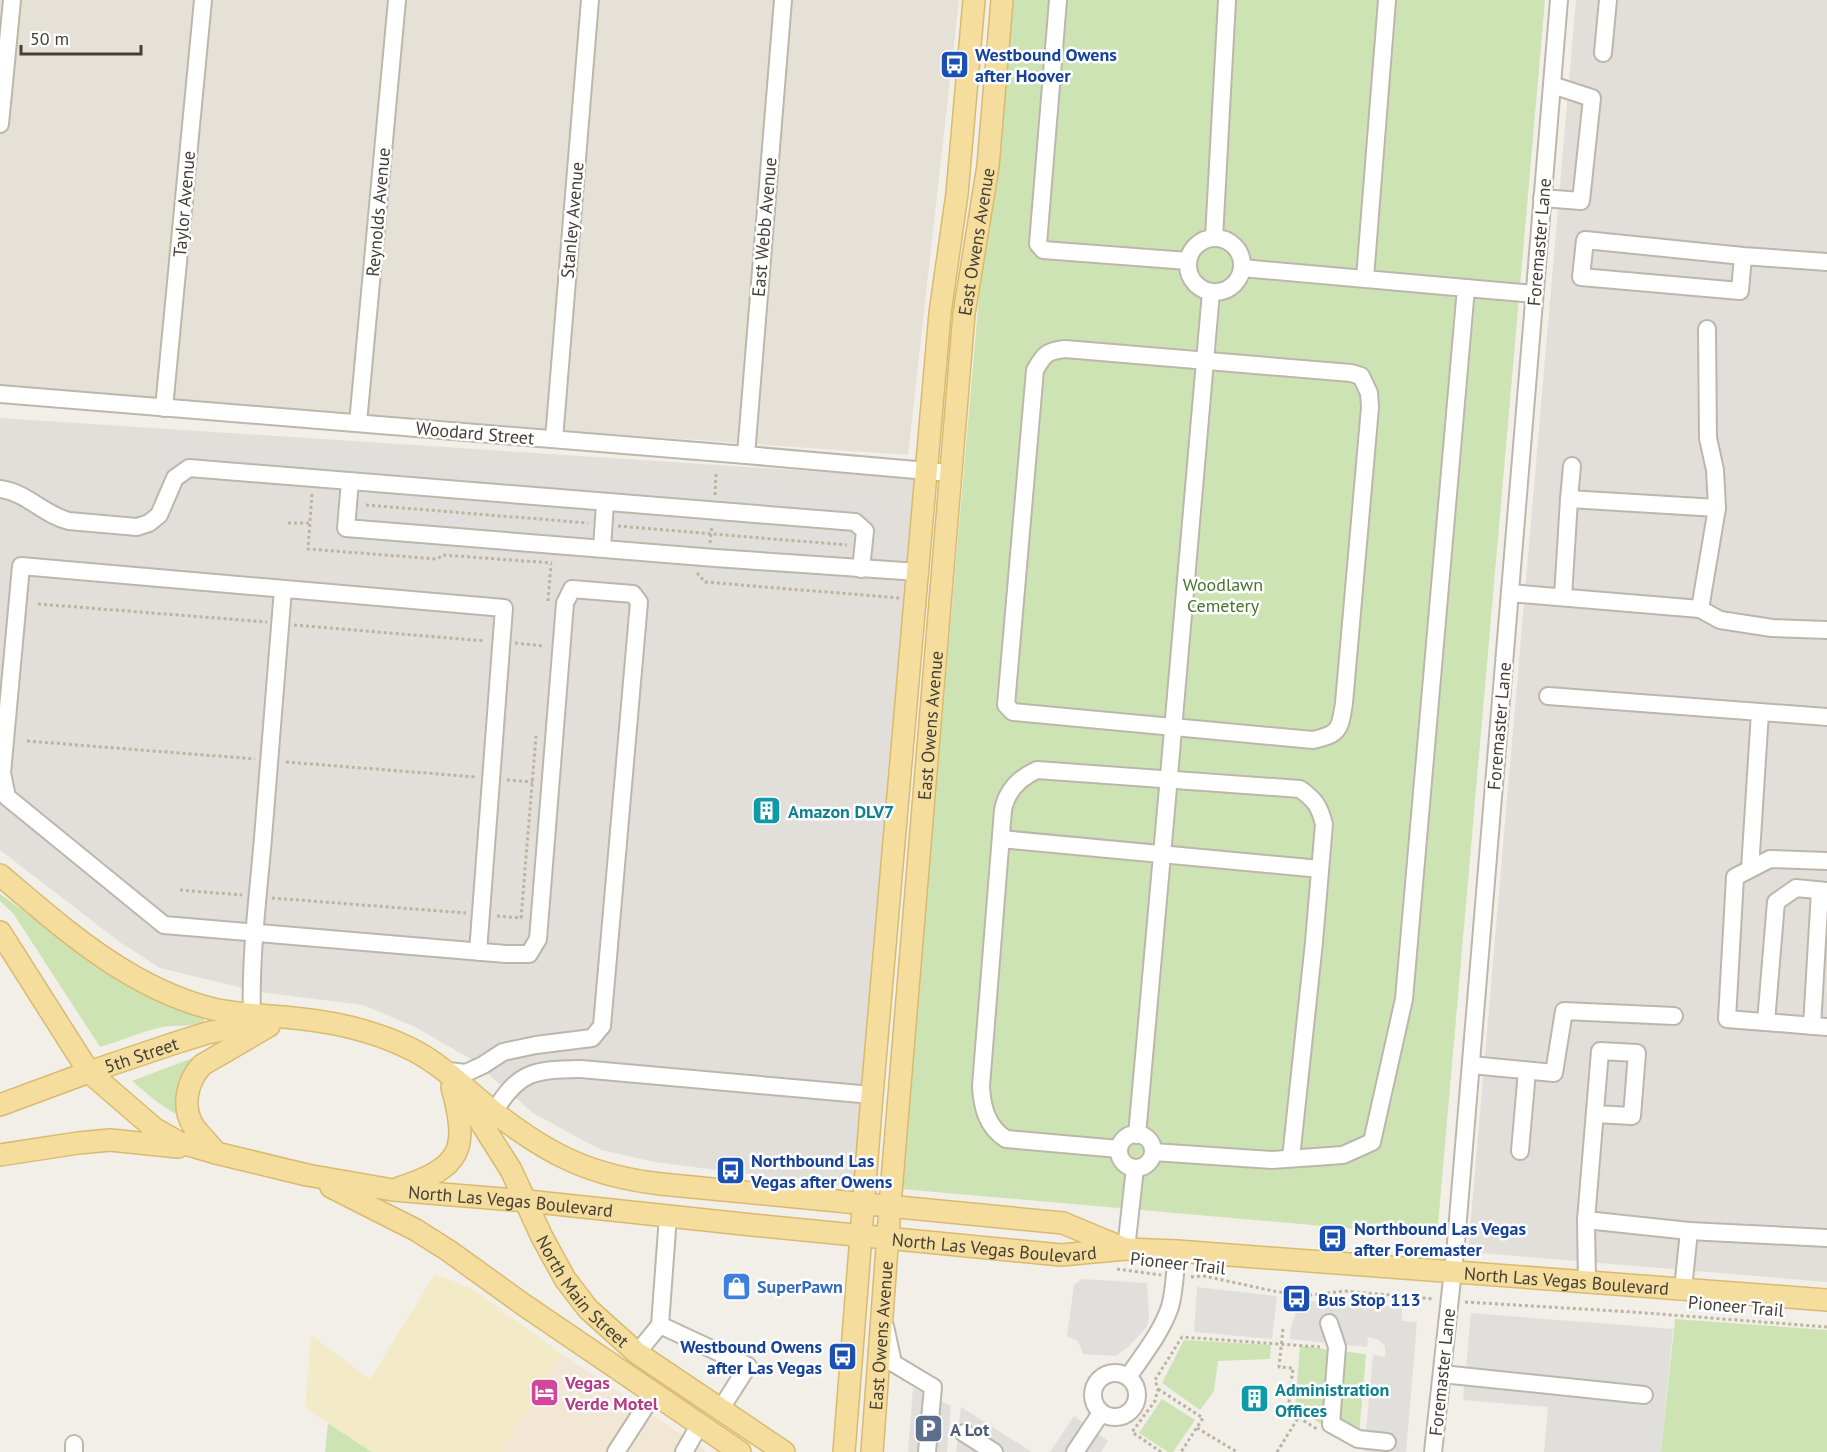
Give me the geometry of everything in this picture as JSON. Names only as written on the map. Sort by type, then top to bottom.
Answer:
[{"type":"main road","name":"East Owens Avenue","points":[[844,1452],[872,1095],[940,313],[957,194],[974,0]]},
{"type":"main road","name":"East Owens Avenue","points":[[872,1452],[964,314],[988,166],[1002,0]]},
{"type":"main road","name":"North Las Vegas Boulevard","points":[[0,875],[64,928],[116,966],[160,991],[213,1009],[349,1026],[368,1031],[412,1049],[448,1071],[494,1112],[564,1159],[615,1177],[661,1185],[1063,1223],[1126,1249]]},
{"type":"main road","name":"North Las Vegas Boulevard","points":[[0,932],[89,1072],[155,1129],[178,1142],[307,1175],[393,1190],[527,1201],[1061,1255],[1126,1249],[1177,1251],[1827,1300]]},
{"type":"main road","name":"5th Street","points":[[0,1105],[89,1072],[207,1033],[285,1017]]},
{"type":"main road","points":[[216,1153],[193,1125],[187,1107],[189,1087],[194,1074],[202,1065],[285,1017]]},
{"type":"main road","points":[[393,1190],[435,1174],[447,1165],[457,1151],[461,1127],[448,1071]]},
{"type":"main road","name":"North Main Street","points":[[448,1071],[511,1170],[565,1279],[588,1309],[637,1353],[784,1452]]},
{"type":"main road","points":[[0,1155],[110,1140],[175,1146],[216,1153]]},
{"type":"main road","name":"North Main Street","points":[[307,1175],[423,1234],[740,1452]]},
{"type":"street","points":[[0,117],[12,0]]},
{"type":"street","name":"Taylor Avenue","points":[[164,408],[203,0]]},
{"type":"street","name":"Reynolds Avenue","points":[[358,423],[397,0]]},
{"type":"street","name":"Stanley Avenue","points":[[554,439],[590,0]]},
{"type":"street","name":"East Webb Avenue","points":[[746,455],[783,0]]},
{"type":"street","points":[[1058,0],[1038,244],[1043,250],[1188,261]]},
{"type":"street","points":[[1214,238],[1227,0]]},
{"type":"street","points":[[1365,278],[1387,0]]},
{"type":"street","name":"Foremaster Lane","points":[[1434,1452],[1454,1271],[1558,0]]},
{"type":"street","points":[[1603,53],[1608,0]]},
{"type":"street","points":[[1542,198],[1581,201],[1592,98],[1552,85]]},
{"type":"street","points":[[1214,238],[1231,244],[1241,258],[1240,276],[1235,284],[1220,292],[1203,290],[1196,285],[1188,270],[1191,252],[1205,240],[1214,238]]},
{"type":"street","points":[[1743,256],[1740,291],[1581,277],[1585,240],[1827,262]]},
{"type":"street","points":[[1242,268],[1534,294]]},
{"type":"street","points":[[1153,1152],[1272,1160],[1343,1155],[1372,1142],[1404,999],[1466,288]]},
{"type":"street","points":[[1137,1135],[1161,855],[1175,728],[1211,292]]},
{"type":"street","points":[[1700,609],[1718,508],[1715,470],[1708,438],[1707,329]]},
{"type":"street","points":[[1065,349],[1206,362],[1351,373],[1361,376],[1370,393],[1344,703],[1338,730],[1328,737],[1313,740],[1014,712],[1006,705],[1005,695],[1035,370],[1043,356],[1053,350],[1065,349]]},
{"type":"street","name":"Woodard Street","points":[[0,394],[950,473]]},
{"type":"street","points":[[1563,597],[1572,466]]},
{"type":"street","points":[[0,489],[14,492],[59,519],[137,527],[150,523],[159,515],[175,478],[189,468],[855,522],[865,531],[861,569]]},
{"type":"street","points":[[350,481],[346,528],[918,572]]},
{"type":"street","points":[[1569,499],[1718,508]]},
{"type":"street","points":[[602,548],[605,503]]},
{"type":"street","points":[[448,1071],[466,1073],[503,1052],[592,1038],[602,1026],[639,602],[633,594],[572,589],[565,603],[538,939],[529,954],[506,954],[478,952],[164,925],[7,797],[2,773],[7,637],[21,566],[504,608],[478,952]]},
{"type":"street","points":[[252,1015],[255,933],[283,589]]},
{"type":"street","points":[[1510,593],[1700,609],[1720,620],[1772,628],[1827,630]]},
{"type":"street","points":[[1548,696],[1827,717]]},
{"type":"street","points":[[1750,869],[1760,712]]},
{"type":"street","points":[[1119,1149],[1006,1139],[995,1132],[982,1102],[981,1086],[1005,797],[1026,776],[1037,770],[1300,789],[1319,807],[1324,824],[1291,1158]]},
{"type":"street","points":[[1001,839],[1320,869]]},
{"type":"street","points":[[1766,1022],[1776,902],[1796,888],[1824,891],[1820,1027],[1726,1019],[1735,877],[1770,859],[1827,861]]},
{"type":"street","points":[[1471,1065],[1554,1073],[1564,1011],[1674,1016]]},
{"type":"street","points":[[581,1069],[584,1040]]},
{"type":"street","points":[[494,1112],[518,1080],[552,1070],[581,1069],[872,1095]]},
{"type":"street","points":[[1520,1151],[1527,1071]]},
{"type":"street","points":[[1587,1282],[1586,1220],[1595,1114]]},
{"type":"street","points":[[1137,1135],[1146,1137],[1153,1152],[1145,1166],[1134,1168],[1124,1164],[1119,1155],[1119,1149],[1124,1139],[1137,1135]]},
{"type":"street","points":[[1126,1249],[1134,1168]]},
{"type":"street","points":[[637,1353],[660,1325],[668,1216]]},
{"type":"street","points":[[1586,1220],[1689,1231],[1827,1238]]},
{"type":"street","points":[[1683,1289],[1689,1231]]},
{"type":"street","points":[[1128,1377],[1155,1339],[1169,1308],[1177,1251]]},
{"type":"street","points":[[883,1316],[893,1364],[933,1387],[927,1452]]},
{"type":"street","points":[[1329,1323],[1337,1347],[1331,1424],[1358,1439],[1387,1442]]},
{"type":"street","points":[[660,1325],[748,1366],[720,1410]]},
{"type":"street","points":[[1111,1372],[1118,1372],[1128,1377],[1135,1385],[1137,1392],[1130,1412],[1116,1417],[1101,1413],[1093,1400],[1092,1393],[1098,1379],[1111,1372]]},
{"type":"street","points":[[1442,1374],[1644,1395]]},
{"type":"street","points":[[616,1452],[654,1393]]},
{"type":"street","points":[[1075,1452],[1101,1413]]},
{"type":"street","points":[[684,1452],[700,1424]]},
{"type":"street","points":[[964,1433],[994,1452]]},
{"type":"path","points":[[288,524],[310,523]]},
{"type":"path","points":[[547,611],[551,564]]},
{"type":"path","points":[[180,890],[521,918],[536,736]]},
{"type":"path","name":"Pioneer Trail","points":[[1111,1269],[1175,1276],[1204,1276],[1278,1292],[1312,1295],[1344,1291],[1427,1299]]},
{"type":"path","name":"Pioneer Trail","points":[[1462,1301],[1827,1327]]},
{"type":"path","points":[[1283,1329],[1280,1367],[1293,1368],[1288,1411],[1318,1429]]},
{"type":"path","points":[[1161,1452],[1132,1432],[1155,1401],[1158,1389],[1155,1380],[1182,1337],[1321,1347]]},
{"type":"path","points":[[1158,1389],[1203,1418],[1181,1452]]},
{"type":"path","points":[[1277,1452],[1298,1418]]},
{"type":"path","points":[[1197,1428],[1237,1452]]},
{"type":"shaded area","points":[[0,0],[959,0],[908,455],[0,391]]},
{"type":"shaded area","points":[[1576,0],[1827,0],[1827,1282],[1468,1252]]},
{"type":"shaded area","points":[[0,418],[917,478],[858,1188],[655,1162],[601,1150],[533,1113],[471,1059],[415,1027],[363,1005],[259,992],[160,968],[121,943],[0,850]]},
{"type":"shaded area","points":[[163,444],[711,488],[710,501],[718,501],[719,489],[870,500],[869,515],[889,516],[887,550],[847,547],[846,559],[854,560],[851,589],[707,578],[707,566],[553,553],[540,560],[461,553],[446,544],[440,544],[438,556],[340,549],[341,536],[322,534],[325,495],[339,496],[340,487],[161,473]]},
{"type":"shaded area","points":[[1082,1279],[1147,1283],[1149,1316],[1147,1327],[1116,1356],[1083,1354],[1078,1341],[1067,1336],[1074,1285]]},
{"type":"shaded area","points":[[1197,1287],[1277,1296],[1272,1339],[1194,1332]]},
{"type":"shaded area","points":[[1299,1300],[1402,1307],[1402,1321],[1417,1322],[1406,1452],[1364,1451],[1373,1355],[1385,1357],[1385,1347],[1379,1340],[1368,1337],[1367,1347],[1290,1339]]},
{"type":"shaded area","points":[[1471,1313],[1673,1329],[1661,1452],[1544,1452],[1548,1407],[1463,1400]]},
{"type":"shaded area","points":[[562,1354],[622,1394],[707,1452],[500,1452]]},
{"type":"shaded area","name":"A Lot","points":[[913,1388],[951,1406],[947,1452],[908,1452]]},
{"type":"shaded area","points":[[961,1407],[1032,1452],[956,1452]]},
{"type":"shaded area","points":[[1074,1416],[1108,1441],[1101,1452],[1050,1452]]},
{"type":"green space","name":"Woodlawn Cemetery","points":[[1005,0],[1545,0],[1437,1236],[901,1189]]},
{"type":"green space","points":[[0,894],[118,979],[191,1012],[203,1015],[204,1021],[158,1028],[100,1047],[13,913],[0,901]]},
{"type":"green space","points":[[192,1058],[182,1086],[177,1115],[132,1081]]},
{"type":"green space","points":[[1675,1319],[1827,1330],[1827,1452],[1661,1452]]},
{"type":"green space","points":[[1184,1340],[1271,1345],[1270,1359],[1218,1361],[1214,1391],[1200,1410],[1162,1383]]},
{"type":"green space","points":[[1300,1346],[1366,1354],[1358,1447],[1295,1408]]},
{"type":"green space","points":[[1162,1399],[1195,1420],[1173,1452],[1168,1452],[1139,1433]]},
{"type":"green space","points":[[328,1423],[372,1452],[325,1452]]},
{"type":"sand","points":[[435,1274],[472,1289],[562,1354],[500,1452],[372,1452],[305,1408],[311,1335],[370,1379]]},
{"type":"place","name":"Westbound Owens after Hoover","points":[[954,64]]},
{"type":"place","name":"Amazon DLV7","points":[[767,811]]},
{"type":"place","name":"Northbound Las Vegas after Owens","points":[[730,1170]]},
{"type":"place","name":"Northbound Las Vegas after Foremaster","points":[[1333,1238]]},
{"type":"place","name":"SuperPawn","points":[[736,1286]]},
{"type":"place","name":"Bus Stop 113","points":[[1297,1299]]},
{"type":"place","name":"Westbound Owens after Las Vegas","points":[[843,1356]]},
{"type":"place","name":"Vegas Verde Motel","points":[[544,1392]]},
{"type":"place","name":"Administration Offices","points":[[1254,1399]]},
{"type":"place","name":"A Lot","points":[[929,1429]]}]
